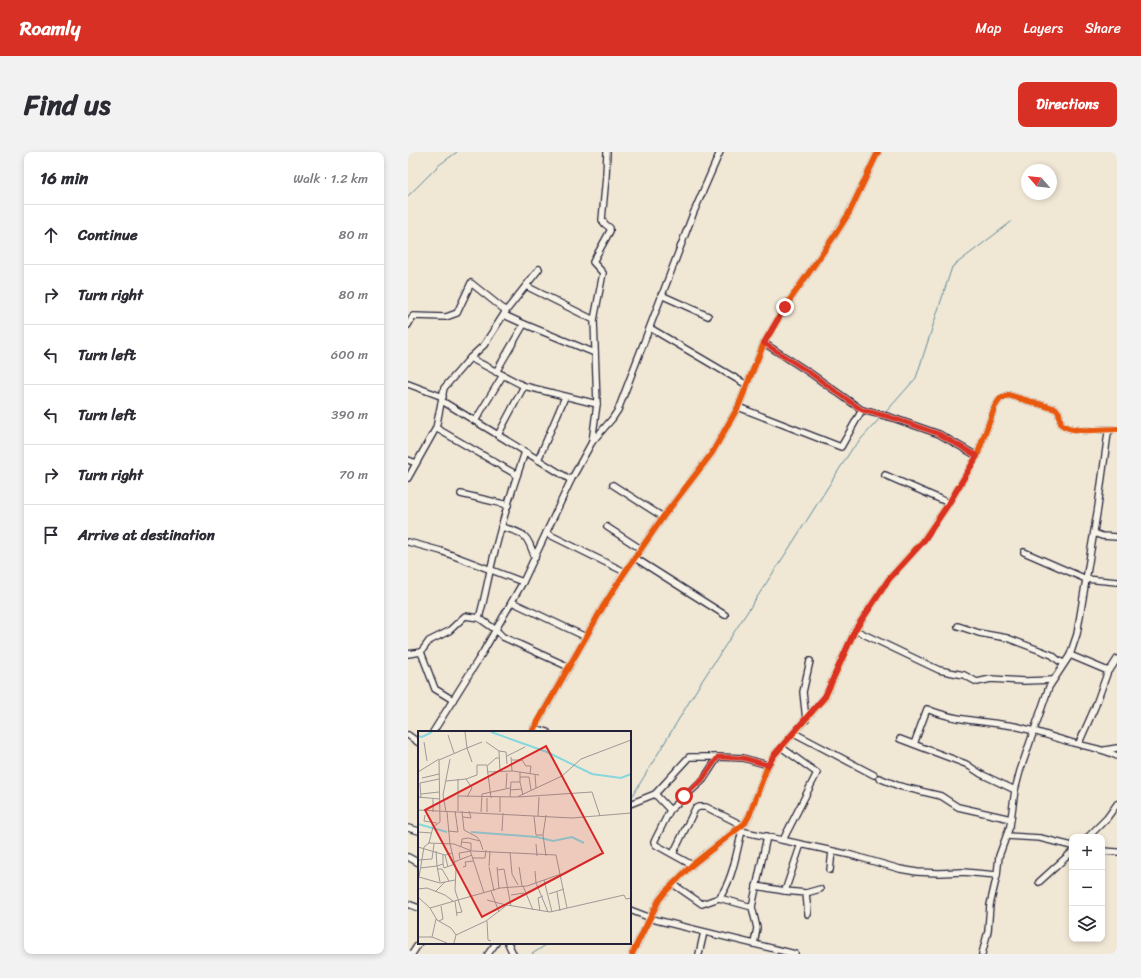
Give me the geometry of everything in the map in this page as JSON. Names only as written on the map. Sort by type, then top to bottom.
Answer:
[{"type":"street","points":[[592,442],[596,404],[594,320],[603,273],[593,262],[610,232],[610,228],[602,220],[606,176],[606,152]]},
{"type":"street","points":[[434,731],[496,630],[523,582],[571,480],[592,442],[618,410],[693,214],[720,152]]},
{"type":"street","points":[[533,730],[604,605],[625,572],[663,517],[712,454],[738,407],[764,343],[785,307],[849,213],[878,152]]},
{"type":"street","points":[[408,478],[436,428],[444,388],[470,358],[484,345],[505,313],[539,269]]},
{"type":"street","points":[[408,325],[413,316],[446,317],[457,313],[471,283],[505,313],[524,324],[595,353]]},
{"type":"street","points":[[526,286],[594,320]]},
{"type":"street","points":[[662,295],[708,316]]},
{"type":"street","points":[[496,372],[524,324]]},
{"type":"street","points":[[650,328],[747,385]]},
{"type":"street","points":[[764,343],[862,410],[890,417],[939,434],[977,456]]},
{"type":"street","points":[[470,358],[524,386],[596,404]]},
{"type":"street","points":[[475,421],[503,375]]},
{"type":"street","points":[[408,384],[442,398],[475,421],[571,480]]},
{"type":"street","points":[[498,435],[524,386]]},
{"type":"street","points":[[632,954],[659,900],[692,865],[740,828],[750,816],[768,765],[775,754],[806,720],[825,696],[855,630],[889,579],[923,542],[949,503],[977,456],[995,406],[1000,399],[1008,395],[1056,409],[1059,413],[1061,424],[1065,428],[1114,430]]},
{"type":"street","points":[[538,460],[565,396]]},
{"type":"street","points":[[738,407],[841,447],[862,410]]},
{"type":"street","points":[[436,428],[517,475]]},
{"type":"street","points":[[982,954],[988,931],[990,905],[997,875],[999,856],[1007,836],[1015,790],[1033,731],[1049,687],[1070,655],[1077,634],[1094,533],[1108,433],[1114,430]]},
{"type":"street","points":[[479,618],[485,600],[490,568],[501,527],[524,452]]},
{"type":"street","points":[[408,460],[416,463]]},
{"type":"street","points":[[885,475],[949,503]]},
{"type":"street","points":[[613,485],[663,517]]},
{"type":"street","points":[[461,494],[508,505]]},
{"type":"street","points":[[501,527],[516,531],[528,539],[535,558]]},
{"type":"street","points":[[607,527],[640,549]]},
{"type":"street","points":[[546,533],[625,572]]},
{"type":"street","points":[[1094,533],[1102,536],[1117,537]]},
{"type":"street","points":[[408,542],[441,551],[490,568],[523,582]]},
{"type":"street","points":[[1024,552],[1086,580],[1117,582]]},
{"type":"street","points":[[635,558],[726,615]]},
{"type":"street","points":[[512,602],[586,637]]},
{"type":"street","points":[[408,654],[422,652],[429,641],[449,632],[465,616],[479,618],[504,637],[569,667]]},
{"type":"street","points":[[958,626],[979,633],[1007,638],[1052,655],[1059,662],[1064,663]]},
{"type":"street","points":[[855,630],[939,670],[964,675],[977,682],[991,679],[1024,681],[1053,680]]},
{"type":"street","points":[[422,652],[435,689],[453,700]]},
{"type":"street","points":[[1070,655],[1108,671]]},
{"type":"street","points":[[1079,743],[1095,707],[1108,671],[1117,659]]},
{"type":"street","points":[[806,720],[803,692],[810,661]]},
{"type":"street","points":[[914,744],[927,709],[939,714],[967,720],[1015,726],[1073,743],[1079,743],[1105,750],[1117,756]]},
{"type":"street","points":[[794,732],[874,775]]},
{"type":"street","points":[[408,735],[418,741]]},
{"type":"street","points":[[900,739],[966,764],[981,774],[1015,790]]},
{"type":"street","points":[[781,747],[817,773],[783,840]]},
{"type":"street","points":[[1105,750],[1117,748]]},
{"type":"street","points":[[632,804],[655,794],[689,757],[743,758],[768,765]]},
{"type":"street","points":[[692,865],[656,845],[654,842],[670,810],[702,780],[718,757]]},
{"type":"street","points":[[879,778],[899,786],[941,796],[958,807],[1011,819]]},
{"type":"street","points":[[655,794],[670,810]]},
{"type":"street","points":[[1091,834],[1107,818],[1117,804]]},
{"type":"street","points":[[673,854],[695,809],[699,807],[706,807],[740,828],[766,836],[832,851],[900,869],[917,872],[963,872],[997,875]]},
{"type":"street","points":[[408,828],[418,831]]},
{"type":"street","points":[[673,884],[702,904],[719,898],[724,892],[730,876],[740,828]]},
{"type":"street","points":[[754,944],[757,928],[752,907],[766,836]]},
{"type":"street","points":[[1007,836],[1040,838],[1069,845]]},
{"type":"street","points":[[785,891],[801,844]]},
{"type":"street","points":[[830,870],[832,851]]},
{"type":"street","points":[[1105,851],[1117,852]]},
{"type":"street","points":[[1040,882],[1069,855]]},
{"type":"street","points":[[408,857],[418,862]]},
{"type":"street","points":[[756,886],[806,893],[820,889]]},
{"type":"street","points":[[806,893],[808,914]]},
{"type":"street","points":[[719,898],[752,907]]},
{"type":"street","points":[[408,904],[418,908]]},
{"type":"street","points":[[631,910],[651,918],[795,954]]},
{"type":"street","points":[[699,954],[704,932]]},
{"type":"street","points":[[408,952],[412,954],[418,944]]},
{"type":"street","points":[[488,954],[495,944]]},
{"type":"street","points":[[508,944],[513,954]]},
{"type":"street","points":[[768,954],[769,947]]},
{"type":"waterway","points":[[408,196],[439,165],[457,152]]},
{"type":"waterway","points":[[885,413],[916,378],[952,267],[1011,222]]},
{"type":"waterway","points":[[631,798],[700,684],[852,449],[881,417]]},
{"type":"waterway","points":[[532,954],[547,944]]},
{"type":"cycle path","points":[[533,731],[604,605],[625,572],[663,517],[712,453],[738,407],[764,343],[785,307],[849,213],[878,152]]},
{"type":"cycle path","points":[[632,954],[659,900],[666,891],[692,865],[745,823],[768,765],[775,754],[825,697],[855,630],[889,579],[923,541],[949,503],[977,456],[995,406],[1000,399],[1008,395],[1056,409],[1059,413],[1061,424],[1072,429],[1117,429]]},
{"type":"route","points":[[684,796],[702,780],[718,757],[743,758],[768,765],[775,754],[806,720],[825,696],[855,630],[889,579],[923,542],[949,503],[977,456],[939,434],[890,417],[862,410],[764,343],[785,307]]}]
